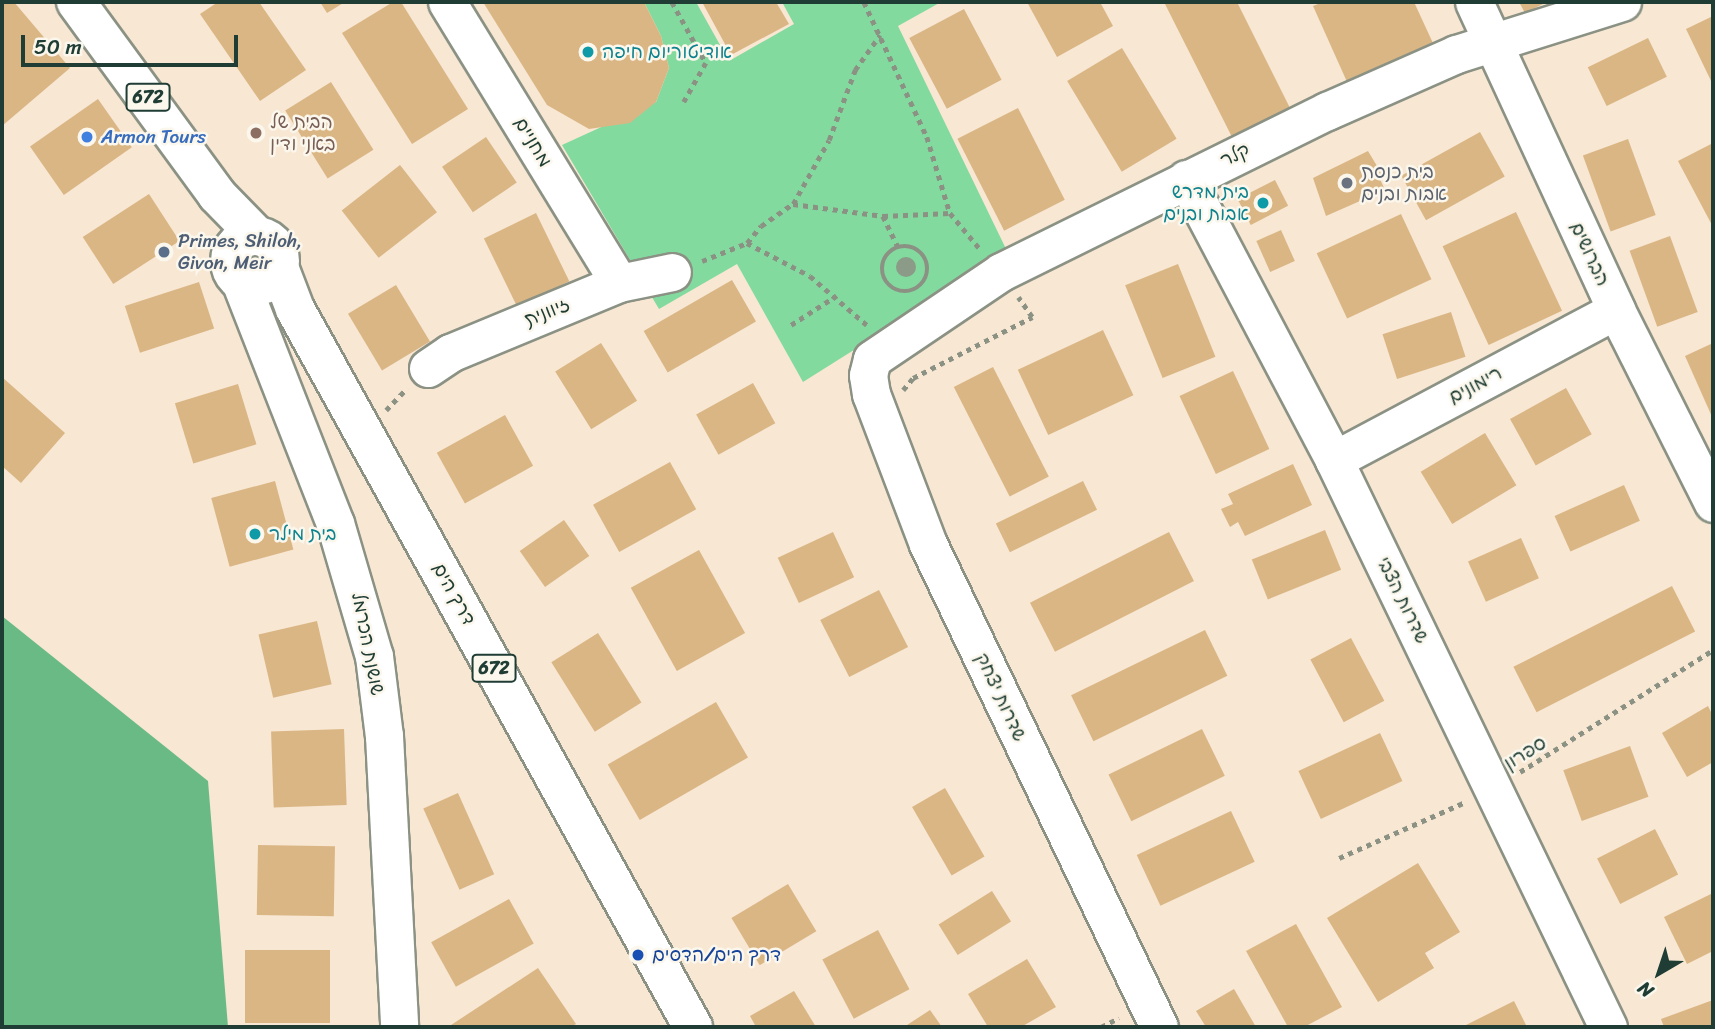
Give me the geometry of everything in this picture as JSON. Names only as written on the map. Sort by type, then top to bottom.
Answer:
[{"type":"main road","name":"672","points":[[76,2],[217,195],[254,264]]},
{"type":"main road","name":"דרך הים","points":[[254,264],[295,309],[693,1027]]},
{"type":"street","name":"מחניים","points":[[447,2],[620,283]]},
{"type":"street","name":"הברושים","points":[[1474,2],[1616,310],[1713,503]]},
{"type":"street","name":"קלר","points":[[874,345],[1001,272],[1327,111],[1491,42],[1622,2]]},
{"type":"street","name":"שדרות הצבי","points":[[1185,179],[1334,460],[1608,1027]]},
{"type":"street","name":"שושנת הכרמל","points":[[254,264],[374,656],[384,736],[399,1027]]},
{"type":"street","name":"זיוונית","points":[[428,368],[450,353],[620,283],[672,272]]},
{"type":"street","name":"רימונים","points":[[1334,460],[1616,310]]},
{"type":"street","name":"שדרות יצחק","points":[[874,345],[868,375],[871,394],[928,544],[1159,1027]]},
{"type":"path","points":[[672,2],[706,64],[684,102]]},
{"type":"path","points":[[864,2],[927,136],[950,213],[1001,272],[1032,317],[913,379],[897,400]]},
{"type":"path","points":[[672,272],[747,243],[761,226],[793,204],[834,129],[855,70],[880,35]]},
{"type":"path","points":[[793,204],[883,216],[950,213]]},
{"type":"path","points":[[883,216],[898,247]]},
{"type":"path","points":[[747,243],[810,276],[836,296],[874,345]]},
{"type":"path","points":[[898,247],[913,247],[928,266],[920,288],[908,293],[896,292],[881,273],[882,261],[898,247]]},
{"type":"path","points":[[791,325],[836,296]]},
{"type":"path","points":[[365,433],[428,368]]},
{"type":"path","name":"ספרון","points":[[1339,858],[1495,789],[1713,650]]},
{"type":"green space","points":[[644,2],[696,2],[729,61],[794,24],[782,2],[941,2],[898,26],[1008,253],[803,382],[737,264],[659,309],[562,145],[656,102],[669,68],[661,36]]},
{"type":"green space","points":[[2,616],[208,781],[228,1027],[2,1027]]},
{"type":"building","points":[[2,2],[14,2],[70,68],[2,126]]},
{"type":"building","points":[[218,2],[259,2],[306,70],[260,101],[200,14]]},
{"type":"building","points":[[320,2],[345,2],[327,13]]},
{"type":"building","points":[[393,2],[401,2],[468,109],[412,144],[342,33]]},
{"type":"building","name":"אודיטוריום חיפה","points":[[483,2],[644,2],[661,36],[669,68],[656,102],[630,123],[589,129],[547,105]]},
{"type":"building","points":[[702,2],[776,2],[789,24],[731,55]]},
{"type":"building","points":[[1027,2],[1100,2],[1113,26],[1057,57]]},
{"type":"building","points":[[1164,2],[1237,2],[1293,114],[1235,143]]},
{"type":"building","points":[[1323,2],[1414,2],[1438,54],[1352,93],[1313,6]]},
{"type":"building","points":[[1519,2],[1547,2],[1525,13]]},
{"type":"building","points":[[964,9],[1002,80],[947,109],[909,38]]},
{"type":"building","points":[[1713,16],[1713,85],[1686,29]]},
{"type":"building","points":[[1648,38],[1667,77],[1607,106],[1588,67]]},
{"type":"building","points":[[1122,48],[1177,139],[1122,172],[1067,81]]},
{"type":"building","points":[[331,82],[373,150],[328,178],[285,111]]},
{"type":"building","points":[[98,99],[132,147],[64,195],[30,147]]},
{"type":"building","points":[[1018,108],[1065,200],[1004,231],[957,139]]},
{"type":"building","points":[[1480,132],[1505,177],[1426,220],[1401,176]]},
{"type":"building","points":[[486,137],[517,183],[473,212],[442,167]]},
{"type":"building","points":[[1628,139],[1656,215],[1611,232],[1583,155]]},
{"type":"building","points":[[1713,143],[1713,227],[1678,161]]},
{"type":"building","name":"בית כנסת אבות ובנים","points":[[1368,151],[1383,176],[1379,177],[1385,190],[1326,216],[1313,178]]},
{"type":"building","points":[[400,165],[437,212],[379,258],[342,211]]},
{"type":"building","name":"בית מדרש אבות ובנים","points":[[1275,180],[1288,206],[1251,225],[1238,199]]},
{"type":"building","points":[[149,194],[179,241],[113,284],[83,237]]},
{"type":"building","points":[[1516,212],[1562,311],[1489,345],[1443,246]]},
{"type":"building","points":[[536,213],[569,281],[517,307],[484,238]]},
{"type":"building","points":[[1401,214],[1431,279],[1347,319],[1317,253]]},
{"type":"building","points":[[1281,230],[1295,261],[1270,272],[1256,241]]},
{"type":"building","points":[[1670,236],[1698,312],[1657,327],[1630,251]]},
{"type":"building","points":[[1178,264],[1215,357],[1163,378],[1125,285]]},
{"type":"building","points":[[732,280],[756,322],[668,373],[644,331]]},
{"type":"building","points":[[199,282],[214,329],[140,353],[125,306]]},
{"type":"building","points":[[396,285],[430,342],[382,370],[348,314]]},
{"type":"building","points":[[1451,312],[1466,357],[1397,379],[1383,334]]},
{"type":"building","points":[[1103,330],[1133,395],[1048,435],[1018,370]]},
{"type":"building","points":[[601,343],[637,401],[591,429],[555,372]]},
{"type":"building","points":[[1713,343],[1713,419],[1685,356]]},
{"type":"building","points":[[993,367],[1049,477],[1010,497],[954,387]]},
{"type":"building","points":[[1233,371],[1269,449],[1216,474],[1180,396]]},
{"type":"building","points":[[2,377],[65,433],[21,483],[2,466]]},
{"type":"building","points":[[753,383],[775,423],[718,455],[696,415]]},
{"type":"building","points":[[238,384],[256,444],[193,464],[175,403]]},
{"type":"building","points":[[1566,388],[1592,434],[1536,465],[1510,419]]},
{"type":"building","points":[[505,415],[533,466],[465,504],[437,453]]},
{"type":"building","points":[[1485,433],[1516,485],[1452,524],[1421,472]]},
{"type":"building","points":[[670,462],[696,509],[619,552],[593,505]]},
{"type":"building","points":[[1293,464],[1312,505],[1245,536],[1238,522],[1230,527],[1221,509],[1233,504],[1228,494]]},
{"type":"building","name":"בית מילר","points":[[275,481],[293,550],[230,567],[211,498]]},
{"type":"building","points":[[1083,481],[1097,510],[1010,552],[996,524]]},
{"type":"building","points":[[1624,485],[1640,521],[1570,552],[1555,516]]},
{"type":"building","points":[[564,520],[589,556],[545,587],[520,551]]},
{"type":"building","points":[[1325,530],[1341,570],[1268,599],[1252,560]]},
{"type":"building","points":[[833,532],[854,577],[799,603],[778,558]]},
{"type":"building","points":[[1169,532],[1194,581],[1055,652],[1030,603]]},
{"type":"building","points":[[1521,538],[1539,578],[1486,602],[1468,562]]},
{"type":"building","points":[[699,550],[745,633],[677,671],[631,588]]},
{"type":"building","points":[[1672,586],[1695,631],[1537,712],[1513,667]]},
{"type":"building","points":[[879,590],[908,647],[849,677],[820,620]]},
{"type":"building","points":[[317,621],[332,684],[273,698],[259,634]]},
{"type":"building","points":[[1205,630],[1227,676],[1093,741],[1071,695]]},
{"type":"building","points":[[598,633],[641,703],[595,732],[551,662]]},
{"type":"building","points":[[1351,638],[1384,701],[1344,722],[1310,660]]},
{"type":"building","points":[[716,702],[748,757],[640,820],[608,764]]},
{"type":"building","points":[[1708,706],[1713,716],[1713,762],[1687,777],[1662,733]]},
{"type":"building","points":[[344,729],[347,805],[274,808],[271,732]]},
{"type":"building","points":[[1202,729],[1225,776],[1131,821],[1109,775]]},
{"type":"building","points":[[1380,733],[1402,781],[1321,819],[1298,771]]},
{"type":"building","points":[[1630,746],[1648,797],[1582,821],[1563,770]]},
{"type":"building","points":[[945,788],[984,856],[952,875],[912,807]]},
{"type":"building","points":[[458,793],[494,874],[459,890],[423,808]]},
{"type":"building","points":[[1231,811],[1255,862],[1160,906],[1137,855]]},
{"type":"building","points":[[1655,829],[1678,874],[1620,904],[1597,859]]},
{"type":"building","points":[[258,845],[335,846],[334,916],[257,915]]},
{"type":"building","points":[[1418,863],[1460,932],[1425,953],[1434,968],[1378,1002],[1327,918]]},
{"type":"building","points":[[788,884],[816,931],[760,965],[731,918]]},
{"type":"building","points":[[992,891],[1011,922],[958,955],[939,924]]},
{"type":"building","points":[[1713,893],[1713,951],[1687,964],[1664,917]]},
{"type":"building","points":[[509,899],[534,944],[456,987],[431,942]]},
{"type":"building","points":[[1296,924],[1342,1007],[1304,1027],[1288,1027],[1246,951]]},
{"type":"building","points":[[878,930],[909,989],[854,1019],[822,960]]},
{"type":"building","points":[[245,950],[330,950],[330,1023],[245,1023]]},
{"type":"building","points":[[1027,959],[1056,1007],[1021,1027],[988,1027],[968,994]]},
{"type":"building","points":[[538,968],[576,1024],[571,1027],[448,1027]]},
{"type":"building","points":[[1234,989],[1256,1027],[1206,1027],[1196,1011]]},
{"type":"building","points":[[794,991],[816,1027],[756,1027],[750,1016]]},
{"type":"building","points":[[1713,1000],[1713,1027],[1664,1027],[1661,1019]]},
{"type":"building","points":[[1514,1001],[1527,1027],[1462,1027]]},
{"type":"building","points":[[930,1010],[942,1027],[904,1027]]},
{"type":"place","name":"אודיטוריום חיפה","points":[[588,52]]},
{"type":"place","name":"הבית של באני ודין","points":[[256,133]]},
{"type":"place","name":"Armon Tours","points":[[87,137]]},
{"type":"place","name":"בית כנסת אבות ובנים","points":[[1347,183]]},
{"type":"place","name":"בית מדרש אבות ובנים","points":[[1263,203]]},
{"type":"place","name":"Primes, Shiloh, Givon, Meir","points":[[164,252]]},
{"type":"place","name":"בית מילר","points":[[255,534]]},
{"type":"place","name":"דרך הים/הדסים","points":[[638,955]]}]
